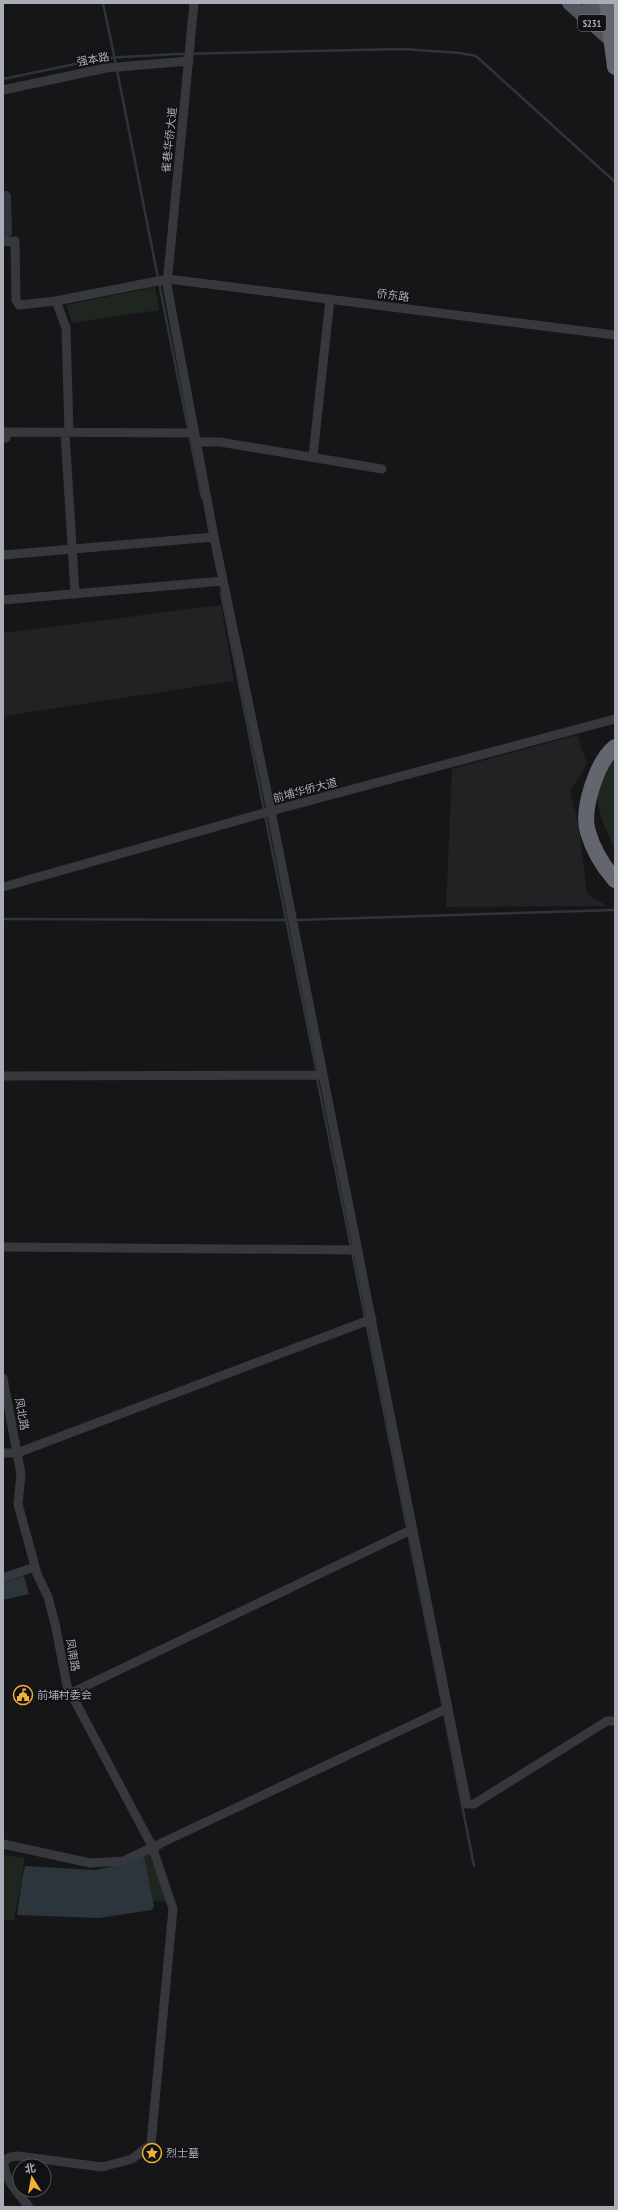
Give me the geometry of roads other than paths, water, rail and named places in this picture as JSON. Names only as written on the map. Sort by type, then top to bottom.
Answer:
[{"type":"highway","points":[[606,3],[615,67]]},
{"type":"highway","points":[[615,747],[598,770],[588,802],[587,831],[595,851],[605,869],[615,880]]},
{"type":"main road","name":"S231","points":[[569,3],[615,44]]},
{"type":"main road","name":"S231","points":[[589,3],[615,26]]},
{"type":"street","name":"雀巷华侨大道","points":[[194,3],[162,280],[211,538],[445,1709],[467,1804],[474,1804],[607,1721],[615,1721]]},
{"type":"street","name":"强本路","points":[[3,90],[115,67],[189,56]]},
{"type":"street","name":"侨东路","points":[[3,242],[15,241],[16,300],[19,306],[162,280],[330,299],[615,335]]},
{"type":"street","points":[[313,456],[330,299]]},
{"type":"street","points":[[56,300],[66,328],[67,433],[75,594]]},
{"type":"street","points":[[3,438],[6,438],[6,432],[192,436],[220,442],[382,468]]},
{"type":"street","points":[[3,555],[211,538]]},
{"type":"street","points":[[3,600],[220,581]]},
{"type":"street","name":"前埔华侨大道","points":[[3,887],[267,813],[615,719]]},
{"type":"street","points":[[3,1076],[319,1075]]},
{"type":"street","points":[[3,1247],[354,1250]]},
{"type":"street","points":[[3,1453],[16,1453],[368,1321]]},
{"type":"street","name":"凤北路","points":[[3,1378],[16,1453]]},
{"type":"street","name":"凤南路","points":[[16,1453],[21,1474],[18,1504],[35,1567],[48,1597],[56,1628],[65,1680],[152,1846],[173,1909],[151,2144],[132,2159],[102,2167],[18,2156],[10,2157],[4,2161],[4,2170],[10,2183],[29,2207]]},
{"type":"street","points":[[71,1693],[410,1531]]},
{"type":"street","points":[[3,1578],[35,1567]]},
{"type":"street","points":[[3,1844],[90,1863],[123,1860],[445,1709]]},
{"type":"waterway","points":[[103,3],[116,65]]},
{"type":"waterway","points":[[3,79],[104,58],[177,54],[403,49],[460,53],[476,56],[615,182]]},
{"type":"waterway","points":[[117,70],[158,278]]},
{"type":"waterway","points":[[159,283],[202,498]]},
{"type":"waterway","points":[[221,593],[264,810]]},
{"type":"waterway","points":[[265,815],[317,1073]]},
{"type":"waterway","points":[[297,920],[615,910]]},
{"type":"waterway","points":[[3,919],[286,920]]},
{"type":"waterway","points":[[317,1078],[351,1247]]},
{"type":"waterway","points":[[352,1252],[443,1708]]},
{"type":"waterway","points":[[444,1713],[474,1866]]},
{"type":"place","name":"前埔村委会","points":[[23,1695]]},
{"type":"place","name":"烈士墓","points":[[152,2153]]}]
